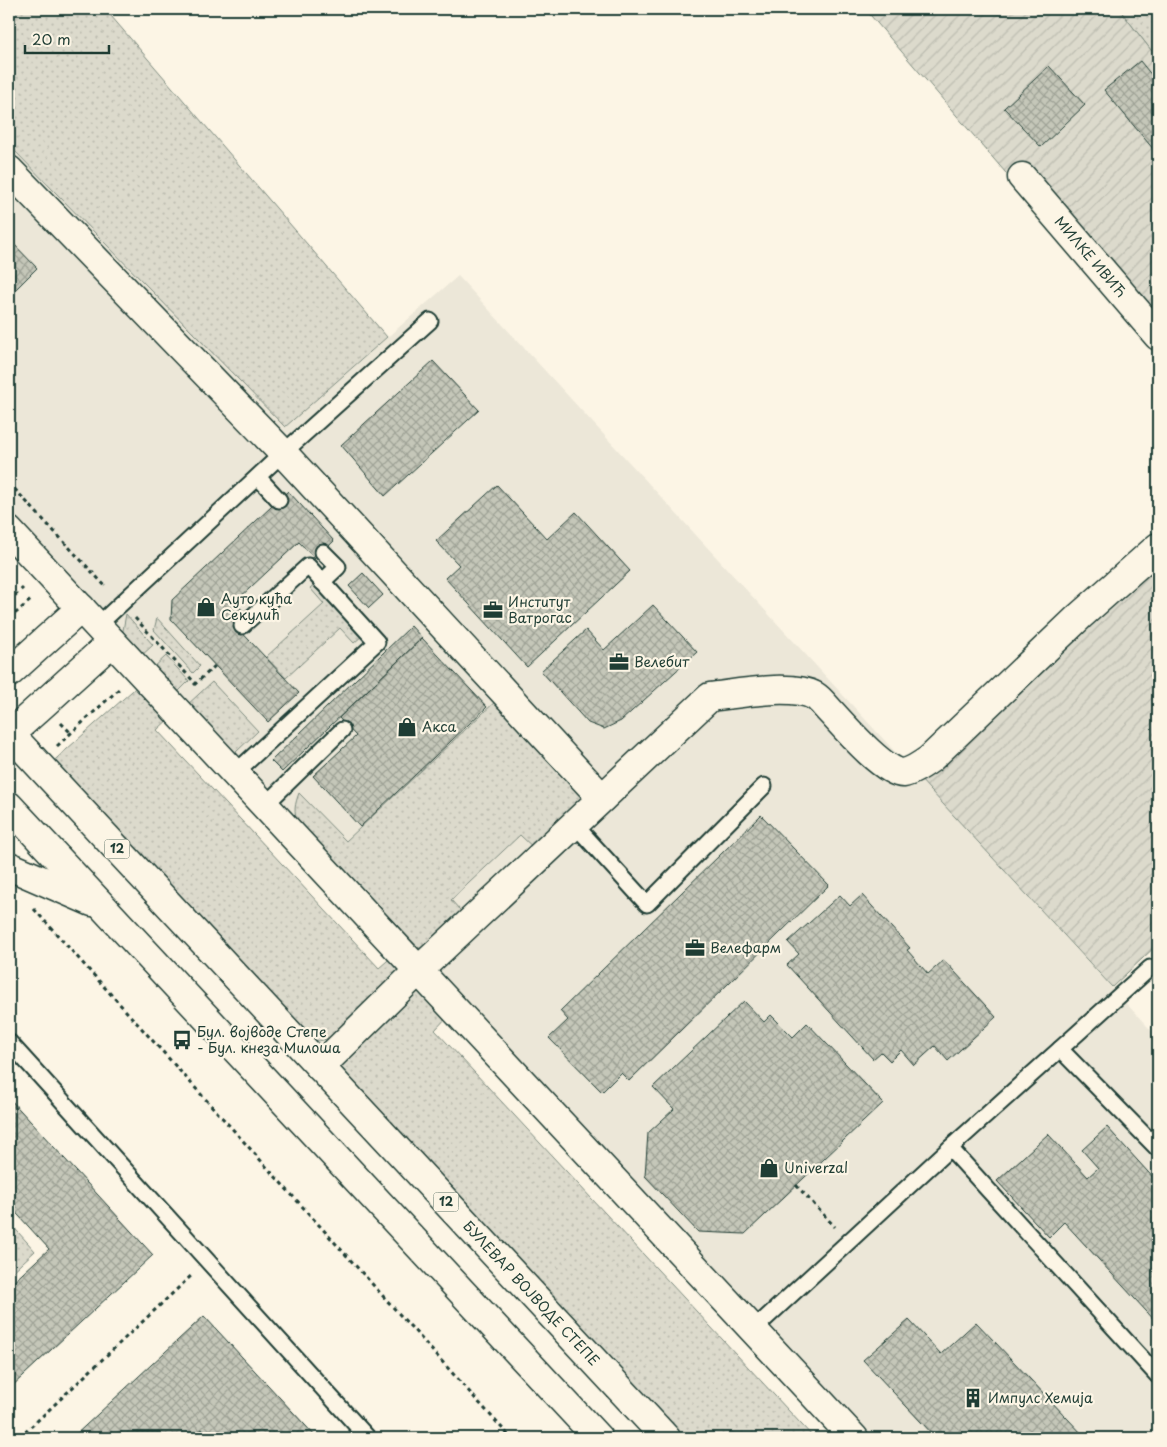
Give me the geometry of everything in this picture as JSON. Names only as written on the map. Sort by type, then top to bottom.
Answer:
[{"type":"street","points":[[9,170],[283,453],[602,798]]},
{"type":"street","name":"МИЛКЕ ИВИЋ","points":[[1022,177],[1158,336]]},
{"type":"street","points":[[9,531],[854,1438]]},
{"type":"street","points":[[320,1067],[419,970],[710,697],[773,690],[794,690],[815,696],[877,759],[889,769],[903,773],[920,766],[930,759],[1080,616],[1158,547]]},
{"type":"street","points":[[9,673],[97,625]]},
{"type":"street","points":[[9,734],[97,625]]},
{"type":"street","name":"БУЛЕВАР ВОЈВОДЕ СТЕПЕ","points":[[9,734],[666,1438]]},
{"type":"street","points":[[9,806],[598,1438]]},
{"type":"street","points":[[9,866],[102,907]]},
{"type":"lane","points":[[97,625],[283,453],[430,321]]},
{"type":"lane","points":[[258,478],[279,500]]},
{"type":"lane","points":[[322,582],[338,567],[323,552]]},
{"type":"lane","points":[[235,773],[377,642],[308,566],[242,626]]},
{"type":"lane","points":[[265,805],[342,730]]},
{"type":"lane","points":[[574,824],[647,904],[764,786]]},
{"type":"lane","points":[[753,1330],[950,1148],[1150,968]]},
{"type":"lane","points":[[9,1042],[368,1438]]},
{"type":"lane","points":[[1060,1049],[1158,1149]]},
{"type":"lane","points":[[950,1148],[1158,1376]]},
{"type":"path","points":[[9,483],[196,684]]},
{"type":"path","points":[[38,764],[164,648]]},
{"type":"path","points":[[28,903],[511,1438]]},
{"type":"path","points":[[796,1185],[849,1242]]},
{"type":"path","points":[[19,1438],[207,1261]]},
{"type":"shaded area","points":[[9,9],[105,9],[387,337],[285,427],[9,145]]},
{"type":"shaded area","points":[[865,9],[1119,9],[1158,59],[1158,350]]},
{"type":"shaded area","points":[[1119,9],[1158,9],[1158,59]]},
{"type":"shaded area","points":[[9,145],[285,426],[458,276],[1158,1038],[1158,1438],[865,1438],[9,519]]},
{"type":"shaded area","points":[[1158,559],[1158,944],[1112,987],[919,778]]},
{"type":"shaded area","points":[[316,583],[363,635],[354,643],[340,628],[286,678],[266,657],[324,604],[310,588]]},
{"type":"shaded area","points":[[126,614],[153,645],[140,657],[122,636]]},
{"type":"shaded area","points":[[157,618],[200,666],[193,673],[154,630]]},
{"type":"shaded area","points":[[166,656],[189,681],[174,696],[151,670]]},
{"type":"shaded area","points":[[212,682],[258,731],[235,753],[230,752],[186,706]]},
{"type":"shaded area","points":[[141,683],[172,716],[157,730],[379,968],[395,954],[406,966],[330,1038],[319,1041],[304,1039],[48,766]]},
{"type":"shaded area","points":[[497,700],[582,794],[582,801],[538,852],[520,835],[451,900],[468,919],[427,949],[419,948],[298,823],[295,812],[299,793],[346,841]]},
{"type":"shaded area","points":[[418,983],[449,1015],[435,1030],[814,1438],[676,1438],[339,1068],[342,1056]]},
{"type":"shaded area","points":[[9,1222],[35,1251],[9,1275]]},
{"type":"building","points":[[1140,61],[1158,83],[1158,146],[1154,150],[1104,90]]},
{"type":"building","points":[[1049,66],[1085,105],[1041,147],[1004,108]]},
{"type":"building","points":[[9,239],[37,268],[9,296]]},
{"type":"building","points":[[433,361],[479,410],[385,496],[341,445]]},
{"type":"building","points":[[497,485],[547,539],[576,512],[630,571],[527,667],[445,578],[459,565],[436,541]]},
{"type":"building","name":"Ауто кућа Секулић","points":[[288,491],[334,541],[315,559],[299,542],[235,602],[244,612],[233,623],[299,693],[268,722],[171,619],[172,600]]},
{"type":"building","points":[[363,573],[383,595],[369,608],[349,586]]},
{"type":"building","name":"Велебит","points":[[653,605],[697,652],[621,721],[604,729],[588,723],[541,671],[586,630],[604,650]]},
{"type":"building","points":[[411,626],[422,638],[282,772],[271,761]]},
{"type":"building","name":"Акса","points":[[422,638],[487,707],[360,827],[313,776],[356,736],[339,718]]},
{"type":"building","name":"Велефарм","points":[[761,815],[829,885],[629,1081],[621,1073],[602,1092],[549,1038],[568,1020],[560,1011]]},
{"type":"building","points":[[840,895],[850,906],[862,895],[910,948],[907,950],[928,974],[944,960],[996,1017],[948,1061],[935,1046],[914,1065],[901,1050],[890,1061],[881,1052],[873,1059],[787,965],[799,954],[788,942]]},
{"type":"building","points":[[744,1001],[764,1022],[771,1015],[793,1037],[807,1023],[883,1103],[745,1234],[698,1232],[645,1176],[648,1133],[674,1109],[653,1087]]},
{"type":"building","points":[[9,1098],[153,1255],[9,1389],[9,1286],[49,1249],[9,1205]]},
{"type":"building","points":[[1107,1127],[1158,1183],[1158,1324],[1064,1222],[1049,1237],[997,1181],[1048,1134],[1088,1177],[1098,1168],[1082,1150]]},
{"type":"building","points":[[204,1316],[317,1438],[211,1438],[202,1429],[192,1438],[72,1438]]},
{"type":"building","name":"Импулс Хемија","points":[[909,1320],[941,1354],[976,1322],[1084,1436],[1081,1438],[936,1438],[863,1360]]},
{"type":"place","name":"Ауто кућа Секулић","points":[[206,607]]},
{"type":"place","name":"Институт Ватрогас","points":[[493,610]]},
{"type":"place","name":"Велебит","points":[[619,662]]},
{"type":"place","name":"Акса","points":[[407,727]]},
{"type":"place","name":"Велефарм","points":[[695,948]]},
{"type":"place","name":"Бул. војводе Степе - Бул. кнеза Милоша","points":[[182,1040]]},
{"type":"place","name":"Univerzal","points":[[769,1168]]},
{"type":"place","name":"Импулс Хемија","points":[[973,1398]]}]
